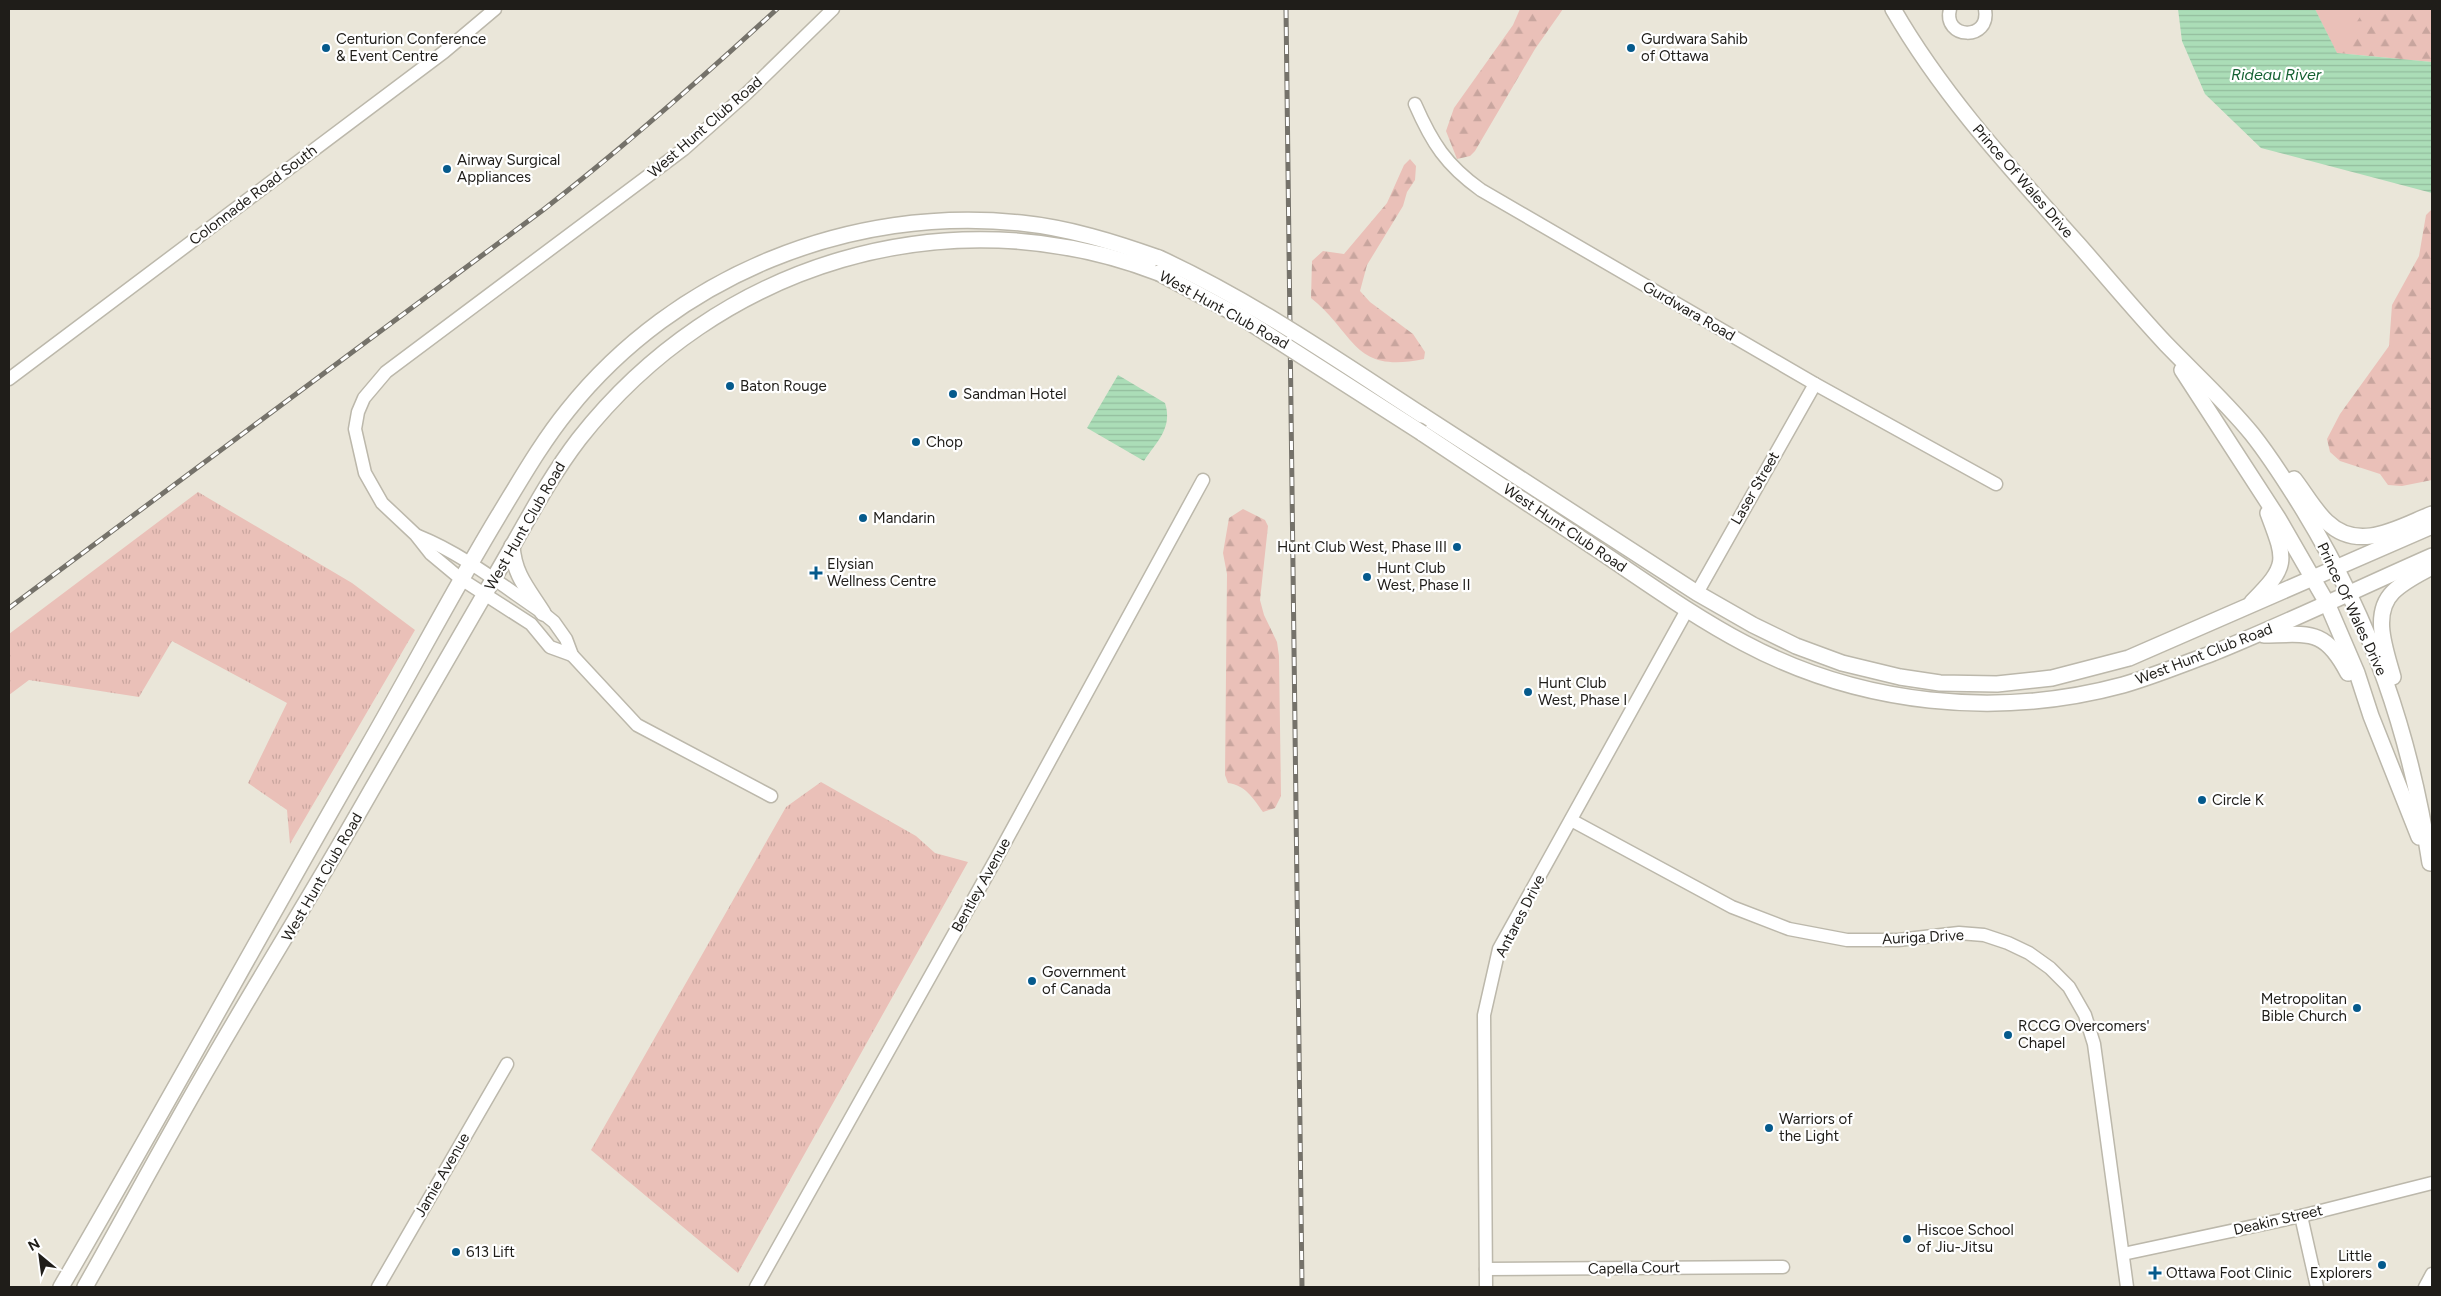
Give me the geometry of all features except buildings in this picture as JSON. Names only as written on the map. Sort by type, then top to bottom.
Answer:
[{"type":"main road","name":"Prince Of Wales Drive","points":[[1893,9],[1927,64],[1968,118],[2166,344],[2252,434],[2294,495],[2336,568],[2348,593],[2364,627],[2397,713],[2421,806],[2431,867]]},
{"type":"main road","name":"West Hunt Club Road","points":[[61,1287],[130,1169],[461,579],[544,442],[583,392],[628,348],[666,316],[748,269],[801,247],[855,232],[916,222],[956,220],[998,221],[1053,227],[1111,241],[1159,258],[1215,285],[1265,314],[1610,535],[1697,593],[1752,625],[1819,656],[1900,678],[1961,684],[2026,681],[2078,673],[2146,652],[2432,526]]},
{"type":"main road","name":"West Hunt Club Road","points":[[85,1287],[212,1060],[305,907],[547,484],[565,458],[622,390],[643,369],[706,321],[735,303],[774,284],[858,254],[915,243],[956,240],[1021,241],[1076,248],[1159,273],[1241,316],[1422,433],[1687,610],[1765,654],[1820,676],[1897,696],[1994,704],[2041,700],[2121,686],[2161,673],[2258,635],[2432,556]]},
{"type":"main road","name":"Prince Of Wales Drive","points":[[2166,344],[2259,488],[2327,603],[2358,673],[2371,716],[2431,867]]},
{"type":"main road","points":[[2252,434],[2287,471],[2327,522],[2344,534],[2360,538],[2379,536],[2432,514]]},
{"type":"main road","points":[[2245,609],[2276,577],[2282,556],[2259,488]]},
{"type":"main road","points":[[512,546],[513,563],[517,574],[543,613]]},
{"type":"main road","points":[[2397,713],[2396,689],[2382,631],[2382,614],[2392,593],[2432,567]]},
{"type":"main road","points":[[1687,610],[1697,593]]},
{"type":"main road","points":[[2258,635],[2294,634],[2318,638],[2327,642],[2342,663],[2371,716]]},
{"type":"main road","points":[[2379,736],[2393,735],[2400,737],[2406,743]]},
{"type":"main road","points":[[195,1052],[212,1060]]},
{"type":"main road","points":[[130,1169],[146,1178]]},
{"type":"street","name":"Colonnade Road South","points":[[9,379],[450,47],[495,9]]},
{"type":"street","name":"West Hunt Club Road","points":[[461,579],[430,554],[416,535],[382,503],[372,487],[361,459],[355,429],[358,412],[373,385],[386,372],[684,149],[747,93],[833,9]]},
{"type":"street","points":[[1950,9],[1949,19],[1951,24],[1955,29],[1966,34],[1972,33],[1982,26],[1985,20],[1985,9]]},
{"type":"street","name":"Gurdwara Road","points":[[1415,104],[1422,122],[1443,156],[1457,173],[1481,190],[1814,384],[1996,484]]},
{"type":"street","name":"Laser Street","points":[[1697,593],[1814,384]]},
{"type":"street","name":"Bentley Avenue","points":[[756,1287],[996,859],[1203,480]]},
{"type":"street","name":"West Hunt Club Road","points":[[416,535],[438,544],[470,564]]},
{"type":"street","points":[[470,564],[554,622],[566,639],[572,655],[637,725],[771,796]]},
{"type":"street","points":[[461,579],[531,624],[550,648],[572,655]]},
{"type":"street","name":"Antares Drive","points":[[1486,1287],[1484,1015],[1488,989],[1499,949],[1687,610]]},
{"type":"street","name":"Auriga Drive","points":[[1571,820],[1732,907],[1789,929],[1847,940],[1898,940],[1959,933],[1984,935],[2029,953],[2050,968],[2069,987],[2085,1015],[2094,1044],[2127,1287]]},
{"type":"street","name":"Jamie Avenue","points":[[378,1287],[507,1064]]},
{"type":"street","name":"Deakin Street","points":[[2123,1254],[2301,1216],[2432,1184]]},
{"type":"street","points":[[2301,1216],[2317,1287]]},
{"type":"street","name":"Capella Court","points":[[1486,1269],[1783,1267]]},
{"type":"street","points":[[2425,1287],[2432,1274]]},
{"type":"green space","points":[[1520,9],[1563,9],[1535,49],[1475,151],[1470,156],[1457,159],[1446,131],[1454,108],[1513,25]]},
{"type":"green space","points":[[2315,9],[2432,9],[2432,62],[2337,53]]},
{"type":"green space","points":[[2315,9],[2365,9],[2337,53]]},
{"type":"green space","points":[[1410,159],[1416,166],[1415,180],[1407,192],[1403,206],[1367,265],[1360,291],[1370,302],[1413,334],[1425,352],[1424,359],[1400,362],[1382,361],[1368,356],[1357,348],[1326,312],[1311,298],[1312,261],[1323,251],[1344,254],[1387,203],[1404,165]]},
{"type":"green space","points":[[2432,209],[2432,480],[2402,486],[2388,485],[2380,474],[2340,461],[2330,452],[2327,439],[2340,414],[2389,346],[2392,305],[2419,256],[2426,215]]},
{"type":"green space","points":[[198,492],[352,583],[415,630],[290,844],[287,810],[248,783],[287,703],[172,641],[139,697],[29,680],[9,695],[9,634]]},
{"type":"green space","points":[[1243,509],[1265,520],[1268,526],[1260,600],[1264,615],[1277,642],[1279,656],[1281,796],[1275,808],[1263,812],[1244,789],[1228,783],[1225,775],[1227,574],[1223,553],[1229,518]]},
{"type":"green space","points":[[821,782],[916,836],[935,853],[968,862],[738,1273],[591,1150],[786,807]]},
{"type":"water","name":"Rideau River","points":[[2178,9],[2315,9],[2337,53],[2432,62],[2432,193],[2261,148],[2205,94],[2182,41]]},
{"type":"water","points":[[1118,375],[1165,403],[1167,420],[1165,427],[1144,461],[1087,428]]},
{"type":"railway","points":[[9,608],[543,210],[662,112],[777,9]]},
{"type":"railway","points":[[1286,9],[1302,1287]]},
{"type":"place","name":"Centurion Conference & Event Centre","points":[[326,48]]},
{"type":"place","name":"Gurdwara Sahib of Ottawa","points":[[1631,48]]},
{"type":"place","name":"Airway Surgical Appliances","points":[[447,169]]},
{"type":"place","name":"Baton Rouge","points":[[730,386]]},
{"type":"place","name":"Sandman Hotel","points":[[953,394]]},
{"type":"place","name":"Chop","points":[[916,442]]},
{"type":"place","name":"Mandarin","points":[[863,518]]},
{"type":"place","name":"Hunt Club West, Phase III","points":[[1457,547]]},
{"type":"place","name":"Elysian Wellness Centre","points":[[816,573]]},
{"type":"place","name":"Hunt Club West, Phase II","points":[[1367,577]]},
{"type":"place","name":"Hunt Club West, Phase I","points":[[1528,692]]},
{"type":"place","name":"Circle K","points":[[2202,800]]},
{"type":"place","name":"Government of Canada","points":[[1032,981]]},
{"type":"place","name":"Metropolitan Bible Church","points":[[2357,1008]]},
{"type":"place","name":"RCCG Overcomers' Chapel","points":[[2008,1035]]},
{"type":"place","name":"Warriors of the Light","points":[[1769,1128]]},
{"type":"place","name":"Hiscoe School of Jiu-Jitsu","points":[[1907,1239]]},
{"type":"place","name":"613 Lift","points":[[456,1252]]},
{"type":"place","name":"Little Explorers","points":[[2382,1265]]},
{"type":"place","name":"Ottawa Foot Clinic","points":[[2155,1273]]}]
